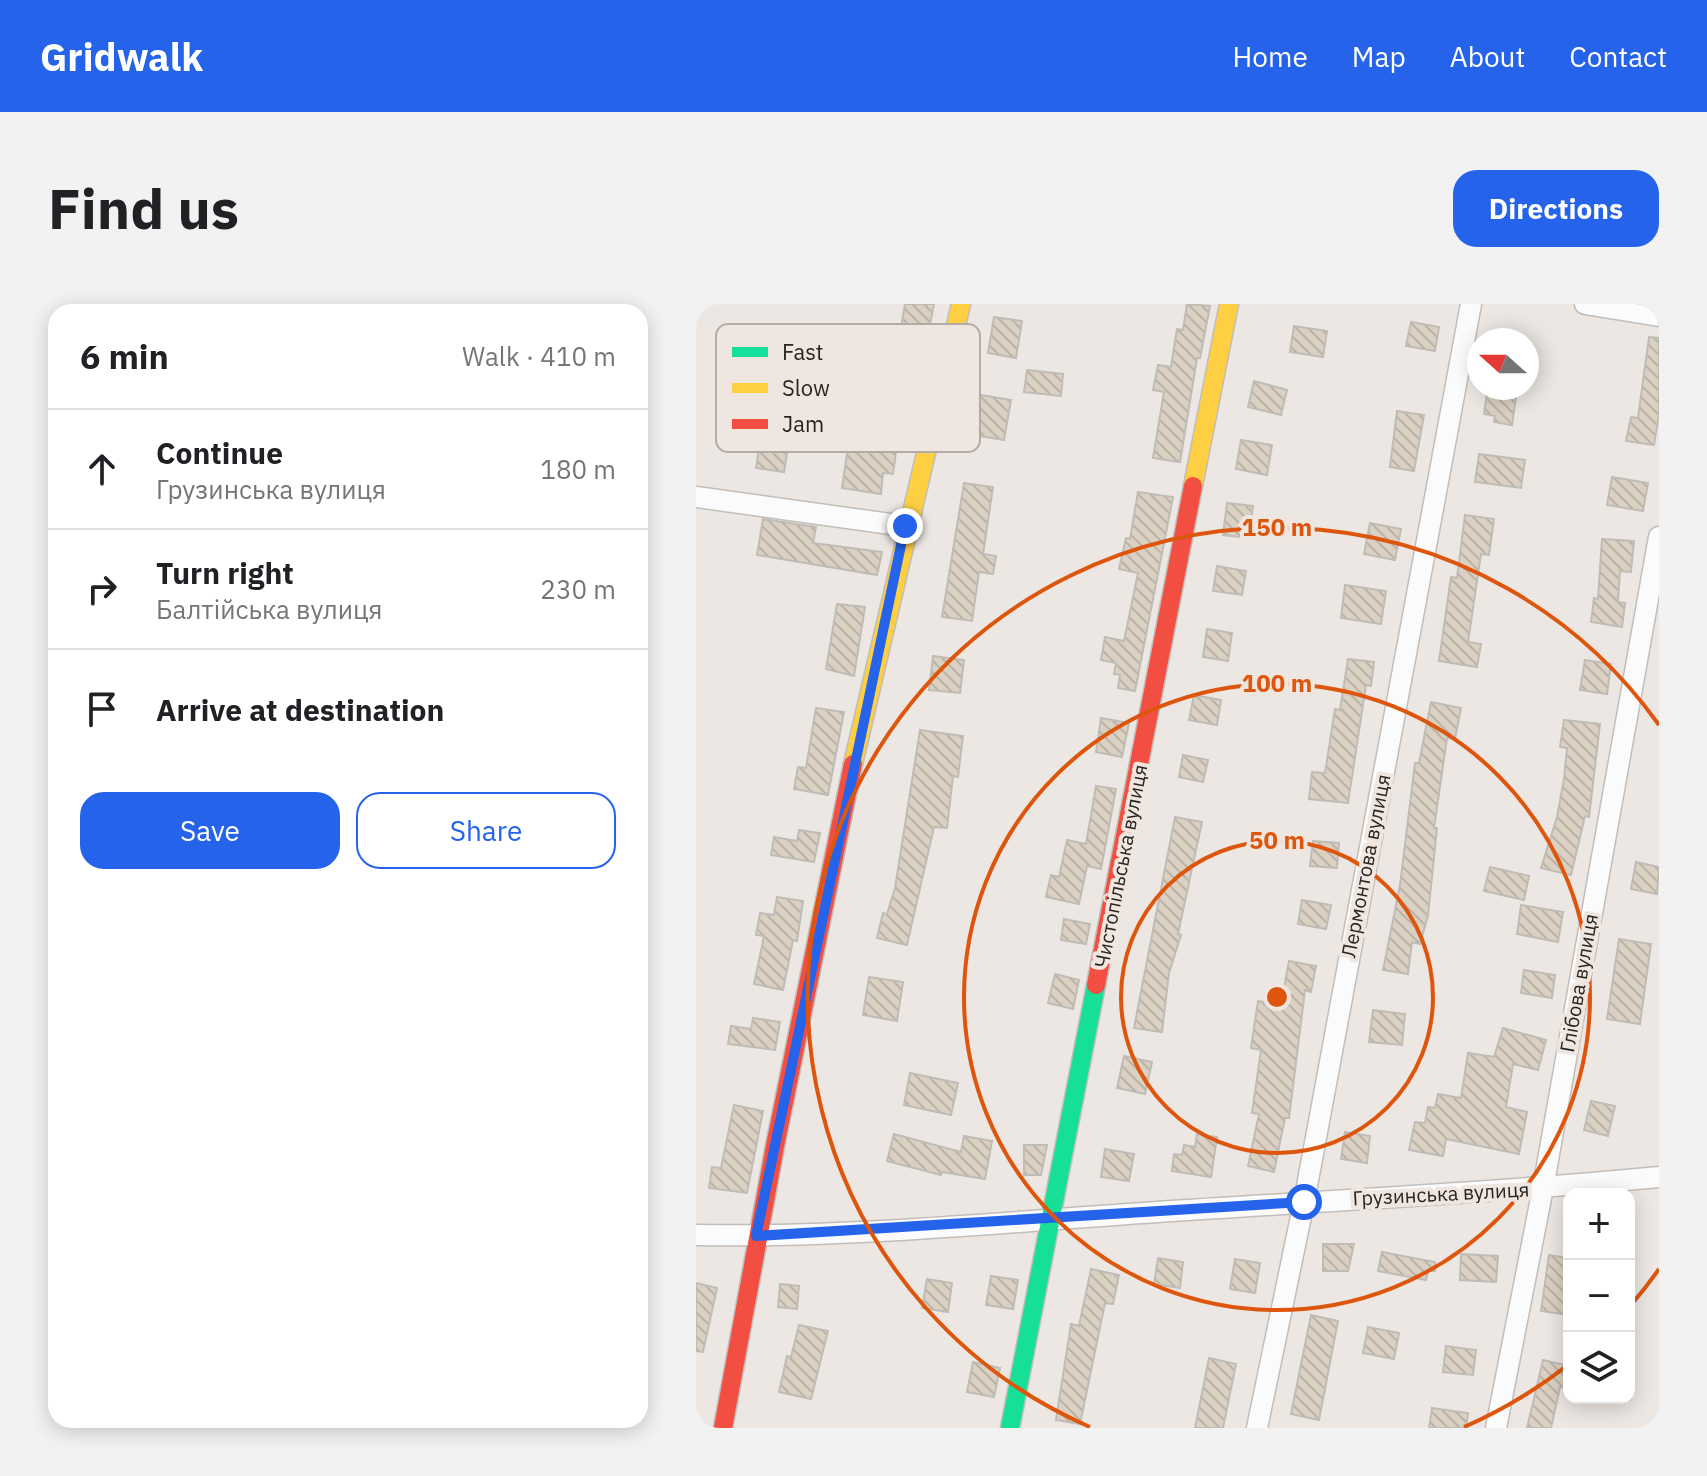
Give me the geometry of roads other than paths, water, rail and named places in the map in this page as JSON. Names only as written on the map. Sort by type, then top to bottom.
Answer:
[{"type":"street","points":[[956,324],[961,304]]},
{"type":"street","name":"Чистопільська вулиця","points":[[1010,1428],[1229,304]]},
{"type":"street","name":"Лермонтова вулиця","points":[[1257,1428],[1304,1202],[1471,304]]},
{"type":"street","points":[[1585,304],[1659,316]]},
{"type":"street","points":[[723,1428],[756,1236],[905,526],[924,452]]},
{"type":"street","points":[[696,497],[905,526]]},
{"type":"street","name":"Глібова вулиця","points":[[1496,1428],[1543,1188],[1659,537]]},
{"type":"street","name":"Грузинська вулиця","points":[[696,1235],[756,1236],[1053,1219],[1543,1188],[1659,1177]]}]
